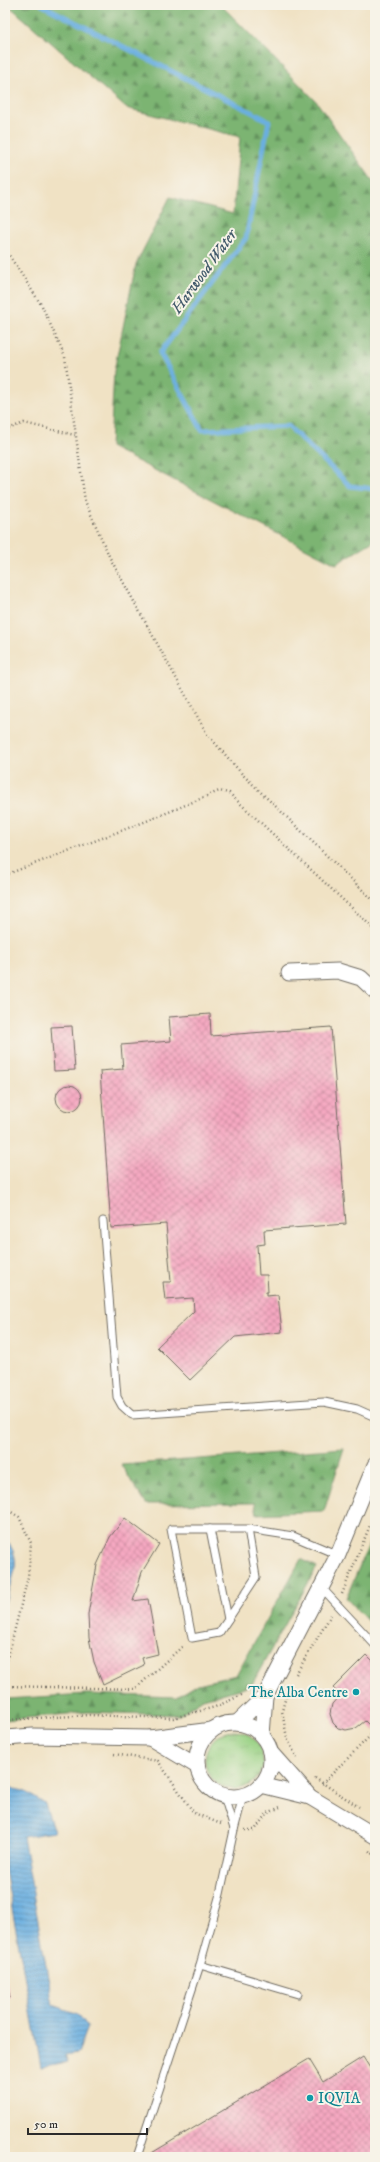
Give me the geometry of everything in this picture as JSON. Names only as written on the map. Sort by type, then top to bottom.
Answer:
[{"type":"street","points":[[289,973],[338,971],[361,978],[375,991]]},
{"type":"street","points":[[237,1723],[265,1696],[338,1555],[375,1465]]},
{"type":"street","points":[[262,1735],[265,1696]]},
{"type":"street","points":[[5,1738],[33,1736],[150,1738],[212,1730],[224,1724],[237,1723],[251,1727],[262,1735],[270,1752],[310,1797],[375,1836]]},
{"type":"street","points":[[212,1730],[199,1746],[197,1766],[202,1779],[211,1790],[224,1796],[243,1796],[261,1786],[268,1775],[271,1764],[270,1752]]},
{"type":"street","points":[[150,1738],[197,1766]]},
{"type":"street","points":[[261,1786],[310,1797]]},
{"type":"lane","points":[[103,1221],[117,1397],[122,1406],[132,1415],[324,1402],[357,1409],[375,1417]]},
{"type":"lane","points":[[248,1529],[256,1577],[219,1634],[192,1638],[171,1529],[248,1529],[293,1536],[338,1555]]},
{"type":"lane","points":[[210,1529],[228,1619]]},
{"type":"lane","points":[[322,1588],[375,1645]]},
{"type":"lane","points":[[224,1796],[234,1830]]},
{"type":"lane","points":[[137,2157],[200,1965],[220,1894],[243,1796]]},
{"type":"lane","points":[[200,1965],[298,1994]]},
{"type":"path","points":[[5,249],[42,306],[65,358],[85,501],[110,558],[207,734],[242,775],[375,902]]},
{"type":"path","points":[[5,430],[24,423],[75,435]]},
{"type":"path","points":[[5,875],[152,819],[219,791],[229,793],[371,926],[375,933]]},
{"type":"path","points":[[5,1508],[19,1517],[31,1543],[28,1576],[5,1668]]},
{"type":"path","points":[[293,1677],[338,1604],[375,1514]]},
{"type":"path","points":[[5,1686],[135,1689],[192,1638]]},
{"type":"path","points":[[289,1684],[282,1711],[287,1738],[299,1761]]},
{"type":"path","points":[[5,1720],[89,1715],[173,1718],[215,1707],[248,1692]]},
{"type":"path","points":[[322,1784],[375,1732]]},
{"type":"path","points":[[112,1754],[158,1761],[194,1813],[234,1830],[255,1830],[266,1814],[284,1805]]},
{"type":"path","points":[[312,1776],[322,1784],[362,1808]]},
{"type":"path","points":[[362,1847],[375,1855]]},
{"type":"green space","points":[[8,5],[221,5],[316,101],[375,184],[375,540],[336,564],[110,447],[114,371],[136,264],[170,197],[233,214],[240,137],[126,108]]},
{"type":"green space","points":[[344,1448],[324,1511],[257,1514],[255,1503],[146,1504],[121,1465]]},
{"type":"green space","points":[[375,1530],[375,1629],[346,1598]]},
{"type":"green space","points":[[301,1559],[317,1567],[251,1686],[203,1699],[179,1715],[88,1712],[5,1720],[6,1699],[86,1694],[177,1697],[198,1684],[236,1675]]},
{"type":"green space","points":[[234,1731],[245,1733],[258,1744],[261,1749],[263,1760],[261,1771],[250,1784],[245,1787],[234,1789],[223,1787],[210,1776],[207,1771],[205,1760],[207,1749],[218,1736],[223,1733]]},
{"type":"water","points":[[5,1539],[14,1554],[15,1570],[5,1603]]},
{"type":"water","points":[[5,1787],[24,1791],[45,1804],[54,1832],[23,1837],[53,2005],[78,2014],[88,2027],[78,2053],[64,2055],[67,2062],[41,2067],[5,1870]]},
{"type":"building","points":[[210,1014],[211,1036],[331,1027],[346,1224],[264,1230],[265,1244],[257,1245],[259,1275],[267,1275],[268,1292],[266,1292],[266,1296],[278,1295],[282,1332],[235,1337],[190,1380],[157,1347],[194,1311],[193,1298],[165,1300],[163,1282],[171,1282],[166,1224],[111,1228],[100,1071],[123,1069],[121,1045],[171,1041],[169,1017]]},
{"type":"building","points":[[72,1026],[75,1070],[54,1071],[51,1027]]},
{"type":"building","points":[[69,1085],[78,1089],[82,1098],[78,1107],[69,1111],[60,1107],[56,1098],[60,1089]]},
{"type":"building","points":[[125,1518],[159,1544],[142,1572],[133,1601],[148,1599],[158,1654],[142,1658],[144,1665],[103,1685],[94,1662],[89,1638],[88,1614],[97,1565],[110,1537]]},
{"type":"building","name":"The Alba Centre","points":[[366,1655],[375,1664],[375,1731],[365,1721],[356,1728],[346,1730],[338,1728],[333,1723],[330,1714],[332,1704],[340,1695],[333,1688]]},
{"type":"building","points":[[5,1975],[10,1998],[5,1999]]},
{"type":"building","name":"IQVIA","points":[[363,2057],[375,2076],[375,2157],[145,2157],[309,2059],[323,2082]]},
{"type":"waterway","name":"Harwood Water","points":[[42,5],[269,121],[246,238],[160,353],[202,430],[288,426],[350,486],[375,489]]},
{"type":"place","name":"The Alba Centre","points":[[356,1692]]},
{"type":"place","name":"IQVIA","points":[[310,2098]]}]
